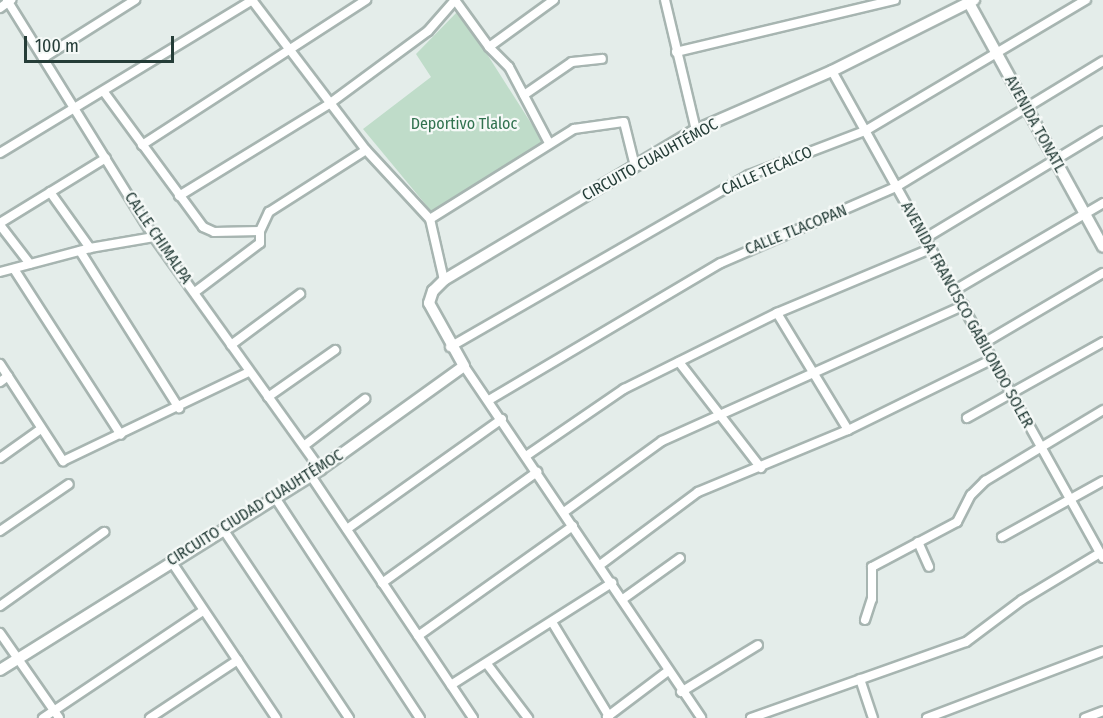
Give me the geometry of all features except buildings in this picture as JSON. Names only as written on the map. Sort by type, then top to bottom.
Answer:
[{"type":"street","points":[[43,58],[135,0]]},
{"type":"street","points":[[0,153],[253,0],[329,104],[366,150],[430,219],[444,280]]},
{"type":"street","points":[[142,145],[290,52],[366,0]]},
{"type":"street","points":[[178,196],[329,104],[428,31],[455,0],[489,48],[509,67],[549,144]]},
{"type":"street","points":[[489,48],[554,0]]},
{"type":"street","points":[[665,0],[696,130]]},
{"type":"street","points":[[676,52],[895,0]]},
{"type":"street","name":"CALLE TECALCO","points":[[450,347],[749,175],[865,131],[1086,0]]},
{"type":"street","points":[[0,8],[8,1]]},
{"type":"street","name":"CALLE CHIMALPA","points":[[8,1],[154,237],[321,470]]},
{"type":"street","name":"AVENIDA TONATL","points":[[971,1],[996,53],[1103,247]]},
{"type":"street","name":"CIRCUITO CUAUHTÉMOC","points":[[450,347],[429,303],[432,291],[444,280],[696,130],[832,71],[971,1]]},
{"type":"street","points":[[524,95],[572,62],[602,59]]},
{"type":"street","name":"CALLE TLACOPAN","points":[[489,400],[721,262],[896,187],[1103,61]]},
{"type":"street","name":"AVENIDA FRANCISCO GABILONDO SOLER","points":[[832,71],[1102,556]]},
{"type":"street","points":[[104,92],[178,196],[207,230],[260,231]]},
{"type":"street","points":[[430,219],[574,129],[621,121],[626,125],[635,166]]},
{"type":"street","points":[[924,239],[1103,131]]},
{"type":"street","points":[[195,292],[260,243],[260,231],[269,212],[366,150]]},
{"type":"street","points":[[30,264],[0,224],[106,158]]},
{"type":"street","points":[[50,192],[90,248]]},
{"type":"street","points":[[955,290],[1103,203]]},
{"type":"street","points":[[0,272],[80,250],[154,237]]},
{"type":"street","points":[[526,456],[612,395],[777,313],[930,249]]},
{"type":"street","points":[[80,250],[179,408]]},
{"type":"street","points":[[14,269],[121,435]]},
{"type":"street","points":[[984,343],[1103,273]]},
{"type":"street","points":[[231,345],[300,294]]},
{"type":"street","points":[[564,512],[662,441],[964,305]]},
{"type":"street","points":[[777,313],[848,430]]},
{"type":"street","points":[[967,418],[1103,342]]},
{"type":"street","points":[[450,347],[502,419],[623,598],[681,692],[701,718]]},
{"type":"street","points":[[268,397],[335,350]]},
{"type":"street","points":[[600,565],[683,500],[848,430],[993,359]]},
{"type":"street","points":[[679,362],[761,468]]},
{"type":"street","points":[[0,364],[63,461],[179,408],[249,372]]},
{"type":"street","name":"CIRCUITO CIUDAD CUAUHTÉMOC","points":[[0,670],[171,561],[321,470],[464,366]]},
{"type":"street","points":[[0,382],[8,376]]},
{"type":"street","points":[[305,445],[365,399]]},
{"type":"street","points":[[865,621],[872,599],[872,567],[957,522],[971,495],[985,481],[1040,445],[1103,410]]},
{"type":"street","points":[[347,529],[502,419]]},
{"type":"street","points":[[0,458],[41,429]]},
{"type":"street","points":[[382,583],[537,472]]},
{"type":"street","points":[[311,476],[473,718]]},
{"type":"street","points":[[1002,537],[1103,481]]},
{"type":"street","points":[[0,531],[69,484]]},
{"type":"street","points":[[276,499],[420,718]]},
{"type":"street","points":[[418,636],[573,526]]},
{"type":"street","points":[[223,530],[349,718]]},
{"type":"street","points":[[0,606],[104,532]]},
{"type":"street","points":[[1095,543],[1103,538]]},
{"type":"street","points":[[918,543],[929,567]]},
{"type":"street","points":[[751,718],[966,642],[1022,600],[1102,556]]},
{"type":"street","points":[[623,598],[680,558]]},
{"type":"street","points":[[171,561],[276,718]]},
{"type":"street","points":[[451,685],[612,583]]},
{"type":"street","points":[[43,718],[203,611]]},
{"type":"street","points":[[552,622],[607,717],[668,671]]},
{"type":"street","points":[[0,633],[20,658],[59,718]]},
{"type":"street","points":[[681,692],[758,645]]},
{"type":"street","points":[[927,718],[1103,651]]},
{"type":"street","points":[[150,718],[238,660]]},
{"type":"street","points":[[487,664],[528,718]]},
{"type":"street","points":[[860,679],[873,718]]},
{"type":"street","points":[[1085,718],[1103,711]]},
{"type":"green space","name":"Deportivo Tlaloc","points":[[459,10],[543,142],[431,211],[363,129],[431,77],[416,54]]}]
